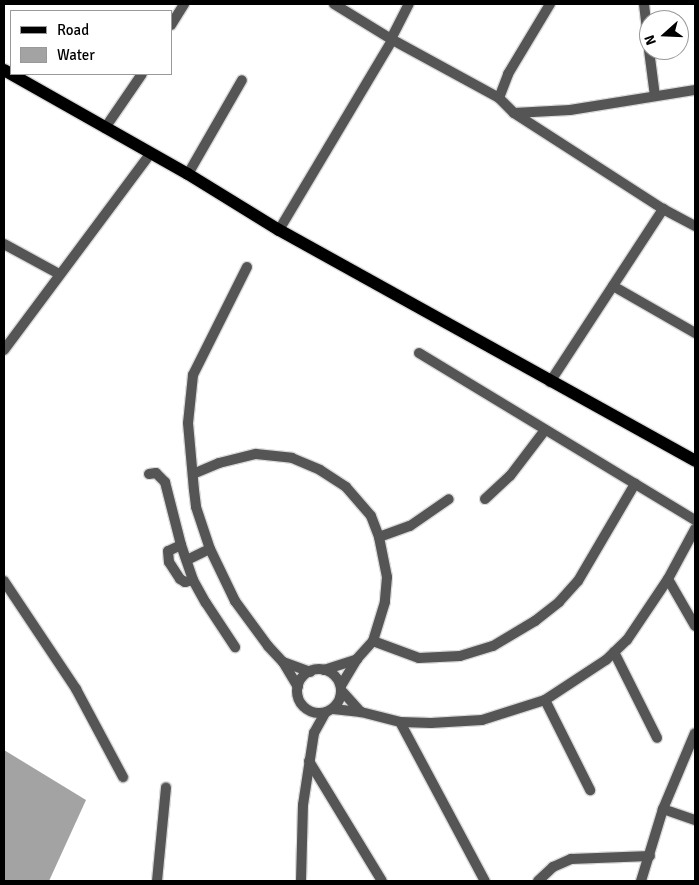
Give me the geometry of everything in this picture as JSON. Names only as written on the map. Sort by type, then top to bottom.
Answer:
[{"type":"main road","points":[[13,75],[188,174],[279,230],[695,461]]},
{"type":"street","points":[[172,23],[184,4]]},
{"type":"street","points":[[334,4],[392,39],[499,98],[514,113],[663,209],[695,226]]},
{"type":"street","points":[[279,230],[392,39],[410,4]]},
{"type":"street","points":[[499,98],[508,74],[550,4]]},
{"type":"street","points":[[650,60],[655,96]]},
{"type":"street","points":[[105,128],[141,75]]},
{"type":"street","points":[[188,174],[242,80]]},
{"type":"street","points":[[514,113],[570,110],[695,90]]},
{"type":"street","points":[[4,350],[150,153]]},
{"type":"street","points":[[550,382],[663,209]]},
{"type":"street","points":[[4,244],[59,274]]},
{"type":"street","points":[[247,267],[193,375],[188,423],[196,507],[210,549],[235,601],[268,646],[283,662],[298,687]]},
{"type":"street","points":[[613,286],[695,333]]},
{"type":"street","points":[[419,353],[695,520]]},
{"type":"street","points":[[485,499],[510,476],[545,430]]},
{"type":"street","points":[[193,474],[219,463],[256,454],[292,458],[320,470],[346,487],[371,516],[379,537],[386,577],[385,602],[373,641],[358,659],[341,688],[339,700],[314,733],[303,804],[302,881]]},
{"type":"street","points":[[149,474],[156,473],[165,482],[181,545],[193,580],[235,647]]},
{"type":"street","points":[[373,641],[401,653],[419,658],[460,656],[493,646],[534,621],[559,602],[578,581],[635,484]]},
{"type":"street","points":[[379,537],[410,526],[449,499]]},
{"type":"street","points":[[308,710],[361,712],[400,722],[431,723],[482,720],[546,700],[569,686],[627,640],[668,579],[695,529]]},
{"type":"street","points":[[181,545],[168,551],[170,562],[180,579],[185,582],[193,580]]},
{"type":"street","points":[[187,560],[210,549]]},
{"type":"street","points":[[668,579],[695,626]]},
{"type":"street","points":[[4,581],[76,689],[123,777]]},
{"type":"street","points":[[614,652],[657,738]]},
{"type":"street","points":[[283,662],[310,672],[324,670],[358,659]]},
{"type":"street","points":[[324,670],[333,674],[341,688],[361,712]]},
{"type":"street","points":[[310,672],[302,678],[298,687],[298,698],[308,710],[314,733]]},
{"type":"street","points":[[546,700],[590,790]]},
{"type":"street","points":[[400,722],[485,881]]},
{"type":"street","points":[[641,881],[663,810],[695,733]]},
{"type":"street","points":[[309,761],[382,881]]},
{"type":"street","points":[[158,881],[166,787]]},
{"type":"street","points":[[663,810],[695,820]]},
{"type":"street","points":[[538,881],[553,868],[571,859],[650,856]]},
{"type":"water","points":[[4,750],[86,800],[49,881],[4,881]]}]
